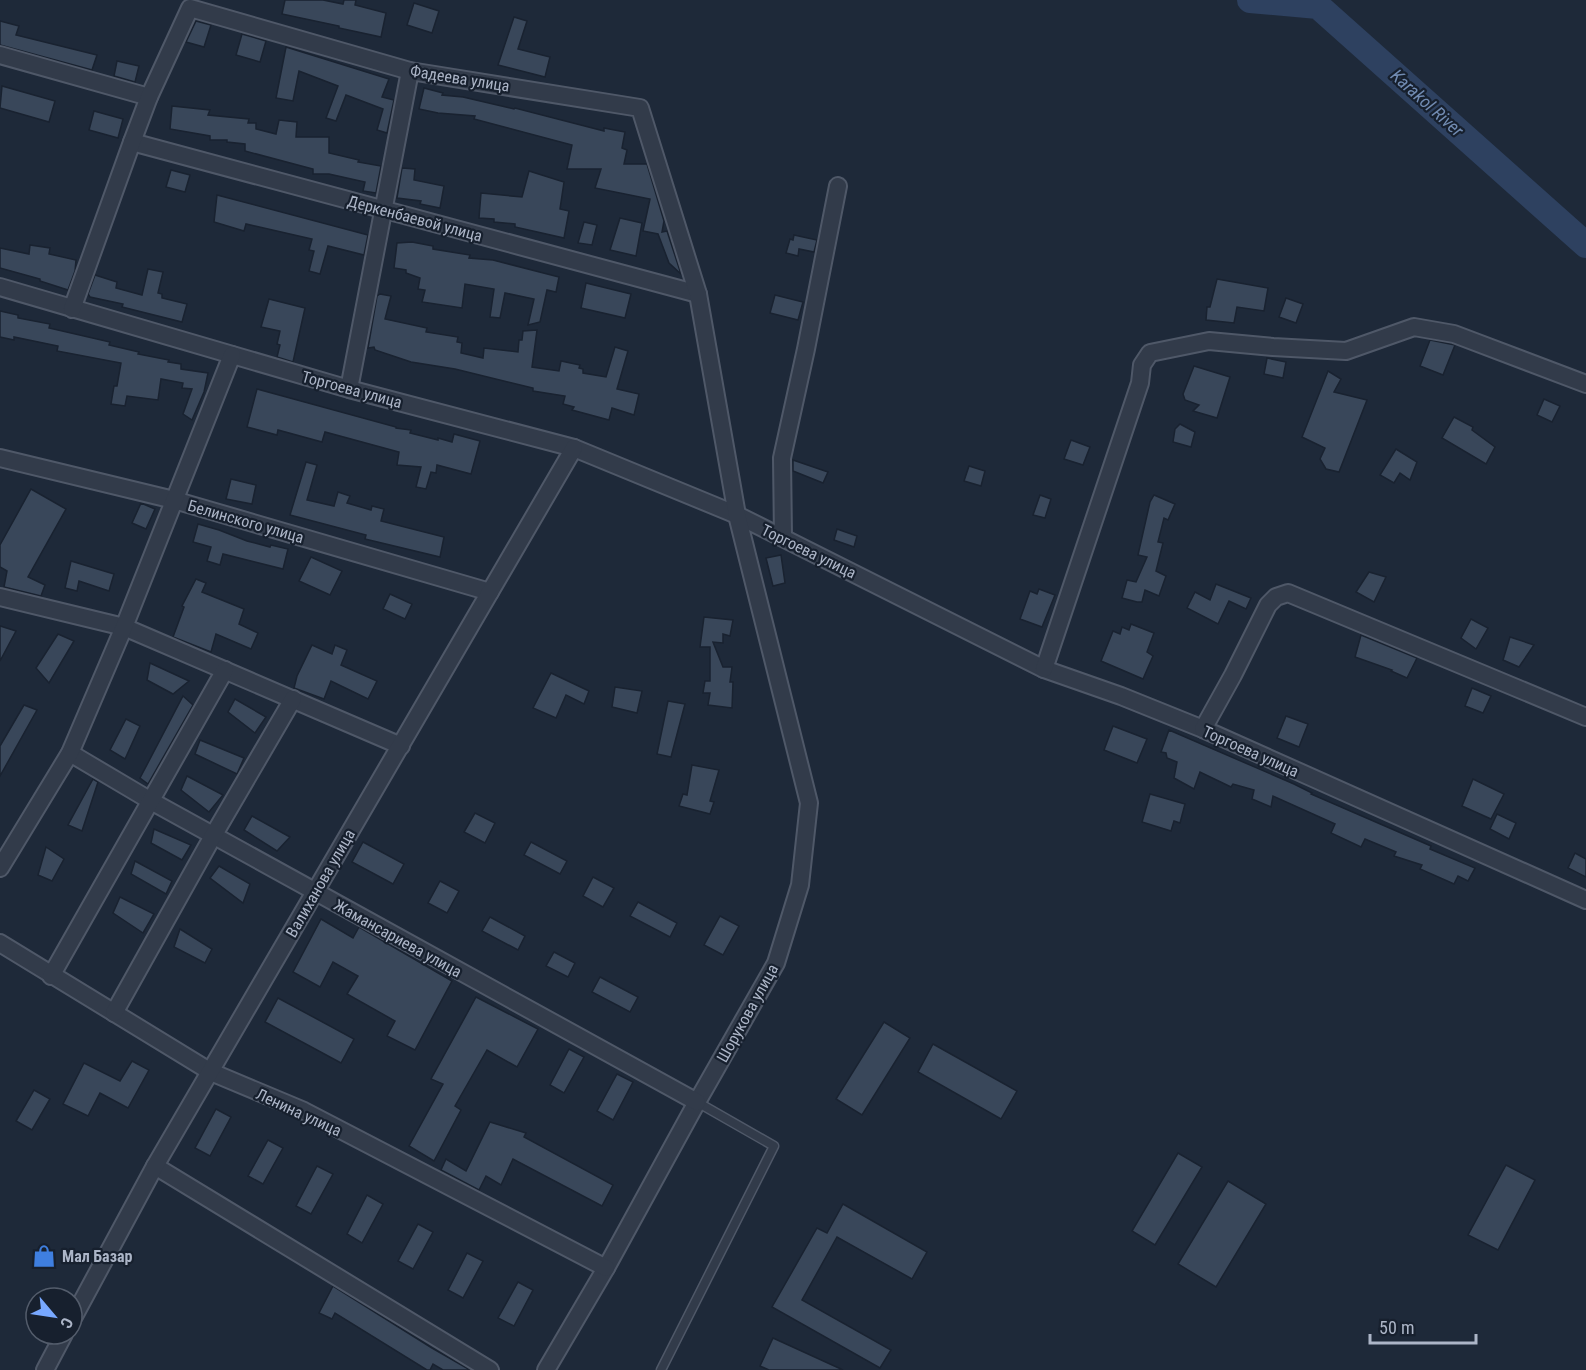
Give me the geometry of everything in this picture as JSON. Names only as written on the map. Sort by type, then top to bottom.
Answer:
[{"type":"street","name":"Фадеева улица","points":[[72,309],[149,98],[190,8],[410,71],[640,108],[698,294],[737,515]]},
{"type":"street","points":[[0,55],[149,98]]},
{"type":"street","points":[[349,389],[410,71]]},
{"type":"street","name":"Деркенбаевой улица","points":[[132,142],[698,294]]},
{"type":"street","points":[[783,537],[782,458],[807,349],[838,186]]},
{"type":"street","name":"Торгоева улица","points":[[0,287],[349,389],[574,448],[737,515],[1044,669],[1121,696],[1203,729],[1586,900]]},
{"type":"street","points":[[1044,669],[1140,383],[1142,364],[1150,353],[1209,341],[1346,351],[1414,327],[1454,334],[1586,384]]},
{"type":"street","points":[[0,868],[70,753],[124,627],[232,355]]},
{"type":"street","name":"Валиханова улица","points":[[84,1298],[155,1167],[574,448]]},
{"type":"street","name":"Белинского улица","points":[[0,458],[174,500],[490,592]]},
{"type":"street","name":"Шорукова улица","points":[[546,1370],[606,1268],[776,963],[800,885],[809,803],[737,515]]},
{"type":"street","points":[[1203,729],[1268,605],[1276,597],[1288,593],[1586,717]]},
{"type":"street","points":[[0,597],[124,627],[401,746]]},
{"type":"street","points":[[51,976],[225,670]]},
{"type":"street","points":[[114,1013],[293,699]]},
{"type":"street","name":"Жамансариева улица","points":[[70,753],[213,836],[697,1102]]},
{"type":"street","name":"Ленина улица","points":[[0,943],[211,1072],[304,1112],[606,1268]]},
{"type":"street","points":[[155,1167],[490,1370]]},
{"type":"street","points":[[45,1370],[58,1346]]},
{"type":"lane","points":[[661,1370],[774,1146],[697,1102]]},
{"type":"building","points":[[285,0],[323,0],[343,4],[344,0],[356,0],[355,5],[386,13],[381,37],[282,14]]},
{"type":"building","points":[[414,3],[439,11],[432,33],[407,25]]},
{"type":"building","points":[[514,17],[527,21],[518,49],[550,57],[545,77],[498,65]]},
{"type":"building","points":[[0,21],[19,26],[16,35],[97,55],[92,70],[0,45]]},
{"type":"building","points":[[196,21],[211,25],[204,47],[186,42]]},
{"type":"building","points":[[242,34],[266,41],[260,62],[236,55]]},
{"type":"building","points":[[286,47],[389,79],[382,97],[394,100],[387,133],[377,130],[383,109],[346,95],[336,121],[326,118],[338,86],[299,71],[293,101],[276,98]]},
{"type":"building","points":[[117,61],[139,66],[135,82],[114,76]]},
{"type":"building","points":[[2,86],[55,101],[49,122],[0,108]]},
{"type":"building","points":[[424,88],[443,93],[442,95],[515,108],[604,131],[604,128],[625,132],[622,148],[627,150],[624,164],[647,164],[664,221],[662,232],[667,231],[681,274],[669,263],[658,234],[643,231],[650,199],[595,188],[601,169],[567,169],[572,145],[474,119],[475,116],[419,109]]},
{"type":"building","points":[[172,106],[210,110],[208,115],[249,119],[248,123],[256,123],[256,129],[276,134],[279,120],[297,122],[296,137],[329,137],[329,153],[381,166],[376,193],[363,191],[365,182],[329,174],[313,174],[313,169],[245,151],[245,144],[227,142],[227,140],[210,140],[210,136],[170,129]]},
{"type":"building","points":[[94,111],[123,119],[118,138],[89,130]]},
{"type":"building","points":[[402,168],[415,169],[414,180],[444,186],[440,208],[420,204],[421,201],[397,198]]},
{"type":"building","points":[[171,170],[190,175],[185,192],[166,187]]},
{"type":"building","points":[[529,171],[564,182],[560,209],[569,211],[564,238],[515,227],[515,224],[494,222],[494,219],[479,218],[481,193],[522,197]]},
{"type":"building","points":[[217,195],[368,235],[364,255],[328,246],[320,274],[309,271],[314,251],[309,250],[312,239],[246,224],[244,231],[214,222]]},
{"type":"building","points":[[620,218],[642,223],[636,256],[610,250]]},
{"type":"building","points":[[584,222],[597,225],[592,245],[578,243]]},
{"type":"building","points":[[794,235],[817,240],[814,252],[799,249],[798,256],[786,253],[790,239],[793,240]]},
{"type":"building","points":[[412,242],[433,246],[433,249],[470,255],[469,258],[493,260],[559,277],[556,292],[547,290],[540,322],[528,325],[534,299],[505,293],[500,318],[490,317],[494,289],[465,284],[462,308],[422,302],[425,290],[418,289],[420,278],[406,273],[406,270],[394,268],[397,243]]},
{"type":"building","points":[[30,245],[50,248],[49,254],[76,260],[75,271],[68,290],[40,281],[40,279],[0,268],[0,248],[29,254]]},
{"type":"building","points":[[148,269],[163,272],[158,293],[162,294],[162,298],[187,304],[182,322],[122,307],[123,304],[90,297],[88,294],[95,275],[117,282],[116,288],[142,295]]},
{"type":"building","points":[[1217,279],[1268,288],[1264,311],[1237,307],[1234,323],[1206,320],[1207,307],[1210,307]]},
{"type":"building","points":[[586,283],[631,294],[625,318],[581,308]]},
{"type":"building","points":[[380,294],[391,296],[385,319],[427,328],[426,332],[458,337],[457,342],[462,343],[461,353],[483,358],[484,348],[518,352],[519,340],[522,340],[523,331],[537,330],[532,367],[559,371],[561,361],[580,365],[579,368],[583,369],[583,373],[606,377],[615,347],[628,351],[617,389],[639,394],[634,415],[612,408],[609,420],[572,410],[574,407],[563,404],[565,396],[533,391],[533,388],[455,369],[411,362],[375,350],[374,347],[368,348],[377,296]]},
{"type":"building","points":[[775,295],[803,302],[798,320],[770,313]]},
{"type":"building","points":[[1286,298],[1303,304],[1296,323],[1279,317]]},
{"type":"building","points":[[269,299],[305,308],[293,362],[277,357],[280,331],[261,327]]},
{"type":"building","points":[[0,311],[18,315],[18,318],[50,324],[49,328],[110,342],[109,345],[139,352],[138,354],[169,360],[168,362],[181,364],[181,369],[208,373],[204,392],[192,420],[183,414],[192,389],[182,388],[183,383],[161,379],[158,400],[127,396],[125,406],[111,404],[121,363],[57,351],[58,346],[14,337],[14,340],[0,337]]},
{"type":"building","points":[[1430,340],[1455,345],[1443,375],[1420,366]]},
{"type":"building","points":[[1267,358],[1286,362],[1283,378],[1264,374]]},
{"type":"building","points":[[1194,366],[1230,377],[1217,418],[1193,411],[1199,405],[1185,400],[1183,394]]},
{"type":"building","points":[[1328,371],[1341,379],[1334,392],[1367,400],[1339,472],[1326,469],[1320,459],[1325,448],[1302,437]]},
{"type":"building","points":[[257,389],[396,428],[411,430],[410,433],[438,440],[438,438],[452,442],[454,434],[480,441],[471,474],[437,465],[436,473],[431,472],[426,489],[416,487],[421,467],[397,465],[399,452],[325,432],[322,442],[278,430],[277,435],[247,427]]},
{"type":"building","points":[[1544,399],[1560,406],[1552,422],[1537,415]]},
{"type":"building","points":[[1454,417],[1473,427],[1472,430],[1495,447],[1486,464],[1442,438]]},
{"type":"building","points":[[1180,424],[1195,432],[1191,447],[1173,442],[1175,429]]},
{"type":"building","points":[[1071,440],[1090,447],[1083,465],[1064,459]]},
{"type":"building","points":[[1396,449],[1417,462],[1410,480],[1400,473],[1394,483],[1380,475]]},
{"type":"building","points":[[793,460],[828,472],[823,483],[793,471]]},
{"type":"building","points":[[306,462],[317,465],[307,500],[334,506],[338,492],[350,496],[347,503],[371,510],[372,506],[384,509],[381,521],[444,537],[440,557],[365,539],[366,535],[290,515]]},
{"type":"building","points":[[969,466],[985,471],[981,486],[964,481]]},
{"type":"building","points":[[231,479],[256,485],[252,504],[226,499]]},
{"type":"building","points":[[31,489],[66,509],[28,577],[45,585],[41,596],[4,587],[7,571],[0,567],[0,545]]},
{"type":"building","points":[[1040,495],[1051,499],[1045,518],[1033,515]]},
{"type":"building","points":[[1154,495],[1175,504],[1168,520],[1164,518],[1158,542],[1163,543],[1156,571],[1166,576],[1159,596],[1145,590],[1142,602],[1137,602],[1122,598],[1127,580],[1136,582],[1147,557],[1138,555],[1150,502]]},
{"type":"building","points":[[141,503],[155,509],[146,529],[132,523]]},
{"type":"building","points":[[198,524],[247,541],[288,549],[283,569],[223,554],[220,565],[207,561],[211,547],[193,542]]},
{"type":"building","points":[[837,529],[857,536],[854,547],[834,540]]},
{"type":"building","points":[[781,555],[785,583],[773,586],[766,558]]},
{"type":"building","points":[[311,557],[342,571],[330,595],[299,581]]},
{"type":"building","points":[[71,561],[114,574],[109,591],[79,581],[77,591],[65,588]]},
{"type":"building","points":[[1369,572],[1386,577],[1374,602],[1356,592]]},
{"type":"building","points":[[196,579],[206,583],[202,592],[244,609],[239,624],[258,633],[251,649],[216,634],[211,652],[173,637],[184,607],[182,606]]},
{"type":"building","points":[[1216,584],[1251,598],[1246,609],[1229,601],[1218,624],[1187,608],[1195,592],[1210,600]]},
{"type":"building","points":[[1039,589],[1055,595],[1042,627],[1020,619],[1030,591],[1037,594]]},
{"type":"building","points":[[390,594],[412,604],[405,619],[383,609]]},
{"type":"building","points":[[704,617],[733,620],[730,636],[723,634],[723,643],[713,642],[723,667],[732,667],[730,682],[733,682],[732,708],[708,705],[710,693],[703,693],[705,681],[710,681],[710,647],[700,647]]},
{"type":"building","points":[[1471,619],[1488,628],[1476,649],[1461,638]]},
{"type":"building","points":[[1131,624],[1154,633],[1147,652],[1153,656],[1143,679],[1101,661],[1113,631],[1120,634],[1122,627],[1129,630]]},
{"type":"building","points":[[0,626],[16,631],[0,661]]},
{"type":"building","points":[[58,634],[74,641],[49,683],[36,668]]},
{"type":"building","points":[[1361,635],[1417,658],[1407,678],[1392,670],[1355,657]]},
{"type":"building","points":[[1510,637],[1534,645],[1519,667],[1503,660]]},
{"type":"building","points":[[312,645],[332,654],[335,645],[347,650],[341,665],[377,681],[368,699],[331,681],[324,699],[294,688],[297,676]]},
{"type":"building","points":[[150,663],[189,681],[173,694],[147,680]]},
{"type":"building","points":[[551,673],[589,691],[584,704],[566,695],[556,718],[533,708]]},
{"type":"building","points":[[615,687],[642,691],[637,713],[612,707]]},
{"type":"building","points":[[1472,688],[1491,696],[1483,713],[1465,706]]},
{"type":"building","points":[[183,696],[193,705],[148,784],[140,778]]},
{"type":"building","points":[[235,699],[266,717],[255,733],[228,712]]},
{"type":"building","points":[[668,701],[685,704],[671,757],[657,754]]},
{"type":"building","points":[[24,705],[37,710],[0,776],[0,746]]},
{"type":"building","points":[[1286,716],[1308,724],[1299,747],[1277,738]]},
{"type":"building","points":[[126,719],[140,726],[125,759],[110,750]]},
{"type":"building","points":[[1113,726],[1147,739],[1137,763],[1104,750]]},
{"type":"building","points":[[1169,730],[1294,784],[1311,794],[1431,846],[1430,849],[1475,868],[1468,881],[1458,876],[1454,884],[1420,869],[1422,865],[1394,856],[1396,852],[1365,839],[1361,847],[1331,833],[1335,824],[1273,796],[1271,807],[1252,799],[1254,790],[1233,784],[1231,787],[1200,772],[1194,789],[1174,778],[1177,762],[1167,758],[1166,753],[1161,752]]},
{"type":"building","points":[[200,740],[244,758],[237,774],[195,754]]},
{"type":"building","points":[[692,765],[719,770],[710,801],[714,802],[710,814],[679,806],[683,794],[687,795]]},
{"type":"building","points":[[187,776],[223,795],[209,812],[181,790]]},
{"type":"building","points":[[93,779],[98,782],[82,831],[68,825]]},
{"type":"building","points":[[1473,779],[1504,794],[1491,819],[1462,806]]},
{"type":"building","points":[[1150,794],[1185,804],[1180,823],[1174,821],[1171,831],[1142,822]]},
{"type":"building","points":[[475,813],[495,823],[485,843],[464,832]]},
{"type":"building","points":[[1497,814],[1516,823],[1509,839],[1490,829]]},
{"type":"building","points":[[252,816],[290,837],[277,851],[244,830]]},
{"type":"building","points":[[154,829],[191,845],[182,860],[151,843]]},
{"type":"building","points":[[363,842],[404,864],[393,884],[352,862]]},
{"type":"building","points":[[531,842],[567,861],[560,874],[524,855]]},
{"type":"building","points":[[46,847],[64,859],[52,881],[38,875]]},
{"type":"building","points":[[1575,853],[1586,859],[1586,877],[1568,868]]},
{"type":"building","points":[[135,861],[172,881],[166,894],[131,874]]},
{"type":"building","points":[[219,866],[250,884],[243,903],[210,878]]},
{"type":"building","points":[[593,877],[614,888],[603,907],[583,896]]},
{"type":"building","points":[[440,881],[459,891],[447,913],[428,903]]},
{"type":"building","points":[[120,897],[154,914],[143,933],[113,913]]},
{"type":"building","points":[[638,902],[677,923],[670,937],[630,916]]},
{"type":"building","points":[[720,916],[739,926],[723,955],[704,945]]},
{"type":"building","points":[[490,917],[525,936],[518,950],[482,931]]},
{"type":"building","points":[[321,919],[353,938],[359,927],[452,981],[415,1050],[387,1036],[395,1021],[347,994],[358,976],[333,962],[320,987],[293,972]]},
{"type":"building","points":[[180,929],[212,949],[205,963],[174,947]]},
{"type":"building","points":[[554,952],[575,963],[568,977],[546,966]]},
{"type":"building","points":[[600,977],[638,997],[630,1012],[592,992]]},
{"type":"building","points":[[476,997],[538,1029],[517,1067],[487,1050],[455,1106],[461,1110],[434,1161],[409,1146],[443,1084],[431,1079]]},
{"type":"building","points":[[278,998],[354,1039],[341,1063],[265,1022]]},
{"type":"building","points":[[884,1022],[910,1038],[862,1115],[836,1099]]},
{"type":"building","points":[[933,1044],[1017,1091],[1001,1119],[918,1072]]},
{"type":"building","points":[[569,1049],[584,1057],[564,1093],[550,1085]]},
{"type":"building","points":[[132,1061],[149,1070],[128,1108],[100,1093],[88,1116],[63,1104],[84,1063],[120,1081]]},
{"type":"building","points":[[617,1074],[633,1082],[613,1120],[597,1111]]},
{"type":"building","points":[[34,1090],[50,1099],[32,1130],[16,1121]]},
{"type":"building","points":[[216,1109],[231,1117],[210,1156],[195,1148]]},
{"type":"building","points":[[490,1122],[526,1133],[524,1137],[613,1185],[602,1206],[513,1159],[501,1185],[486,1176],[479,1190],[441,1170],[446,1159],[466,1171]]},
{"type":"building","points":[[268,1140],[283,1148],[263,1184],[248,1176]]},
{"type":"building","points":[[1178,1153],[1202,1167],[1155,1245],[1132,1231]]},
{"type":"building","points":[[1506,1165],[1535,1180],[1498,1250],[1468,1235]]},
{"type":"building","points":[[317,1166],[333,1174],[311,1214],[296,1206]]},
{"type":"building","points":[[1228,1181],[1266,1204],[1216,1287],[1178,1264]]},
{"type":"building","points":[[367,1195],[383,1204],[362,1243],[347,1234]]},
{"type":"building","points":[[843,1204],[927,1252],[912,1279],[837,1237],[802,1300],[891,1350],[880,1368],[772,1307],[817,1228],[827,1233]]},
{"type":"building","points":[[418,1224],[433,1232],[413,1269],[398,1261]]},
{"type":"building","points":[[467,1253],[483,1261],[463,1298],[448,1290]]},
{"type":"building","points":[[518,1282],[533,1290],[514,1326],[498,1318]]},
{"type":"building","points":[[333,1286],[470,1370],[443,1370],[433,1364],[430,1370],[427,1370],[335,1313],[332,1319],[319,1313]]},
{"type":"building","points":[[773,1338],[843,1370],[769,1370],[760,1366]]},
{"type":"waterway","name":"Karakol River","points":[[1250,0],[1318,6],[1586,245]]},
{"type":"place","name":"Мал Базар","points":[[44,1256]]}]
